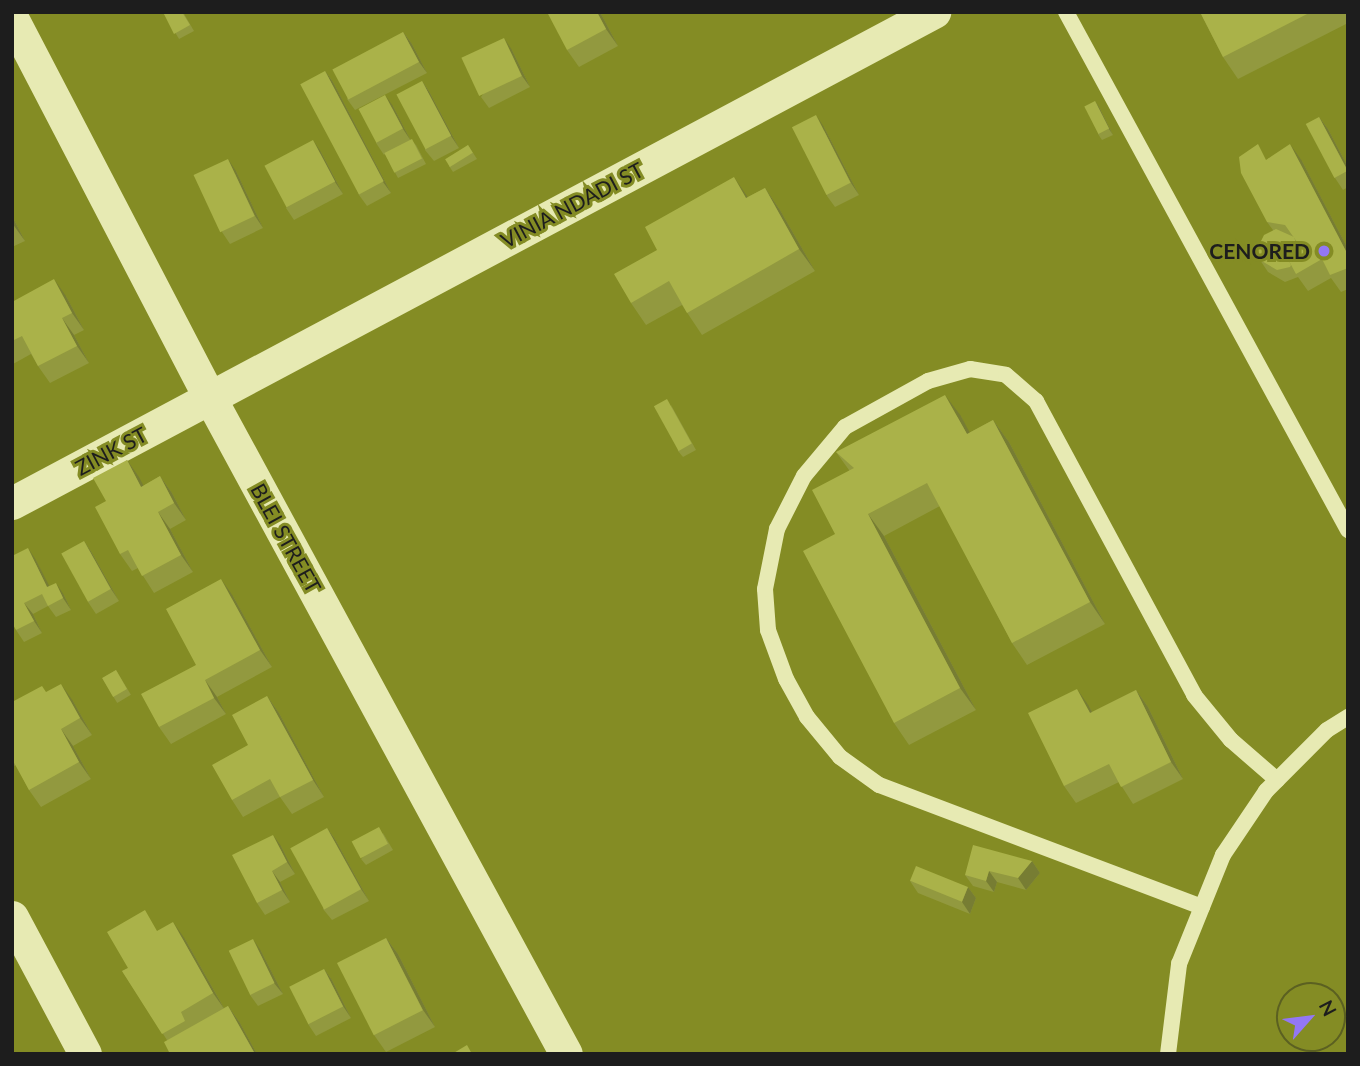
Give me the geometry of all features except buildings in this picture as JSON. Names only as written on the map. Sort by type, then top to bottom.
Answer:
[{"type":"street","name":"VINIA NDADI ST","points":[[209,398],[934,12]]},
{"type":"street","name":"BLEI STREET","points":[[12,18],[209,398],[566,1054]]},
{"type":"street","name":"ZINK ST","points":[[12,503],[209,398]]},
{"type":"street","points":[[12,917],[85,1054]]},
{"type":"lane","points":[[1066,12],[1348,530]]},
{"type":"lane","points":[[1202,907],[879,785],[840,757],[807,717],[786,679],[768,630],[765,589],[777,529],[804,476],[845,427],[928,381],[970,369],[1006,375],[1036,401],[1194,695],[1231,740],[1278,780]]},
{"type":"lane","points":[[1168,1054],[1179,964],[1223,855],[1278,780],[1327,730],[1348,718]]},
{"type":"place","name":"CENORED","points":[[1324,251]]}]
